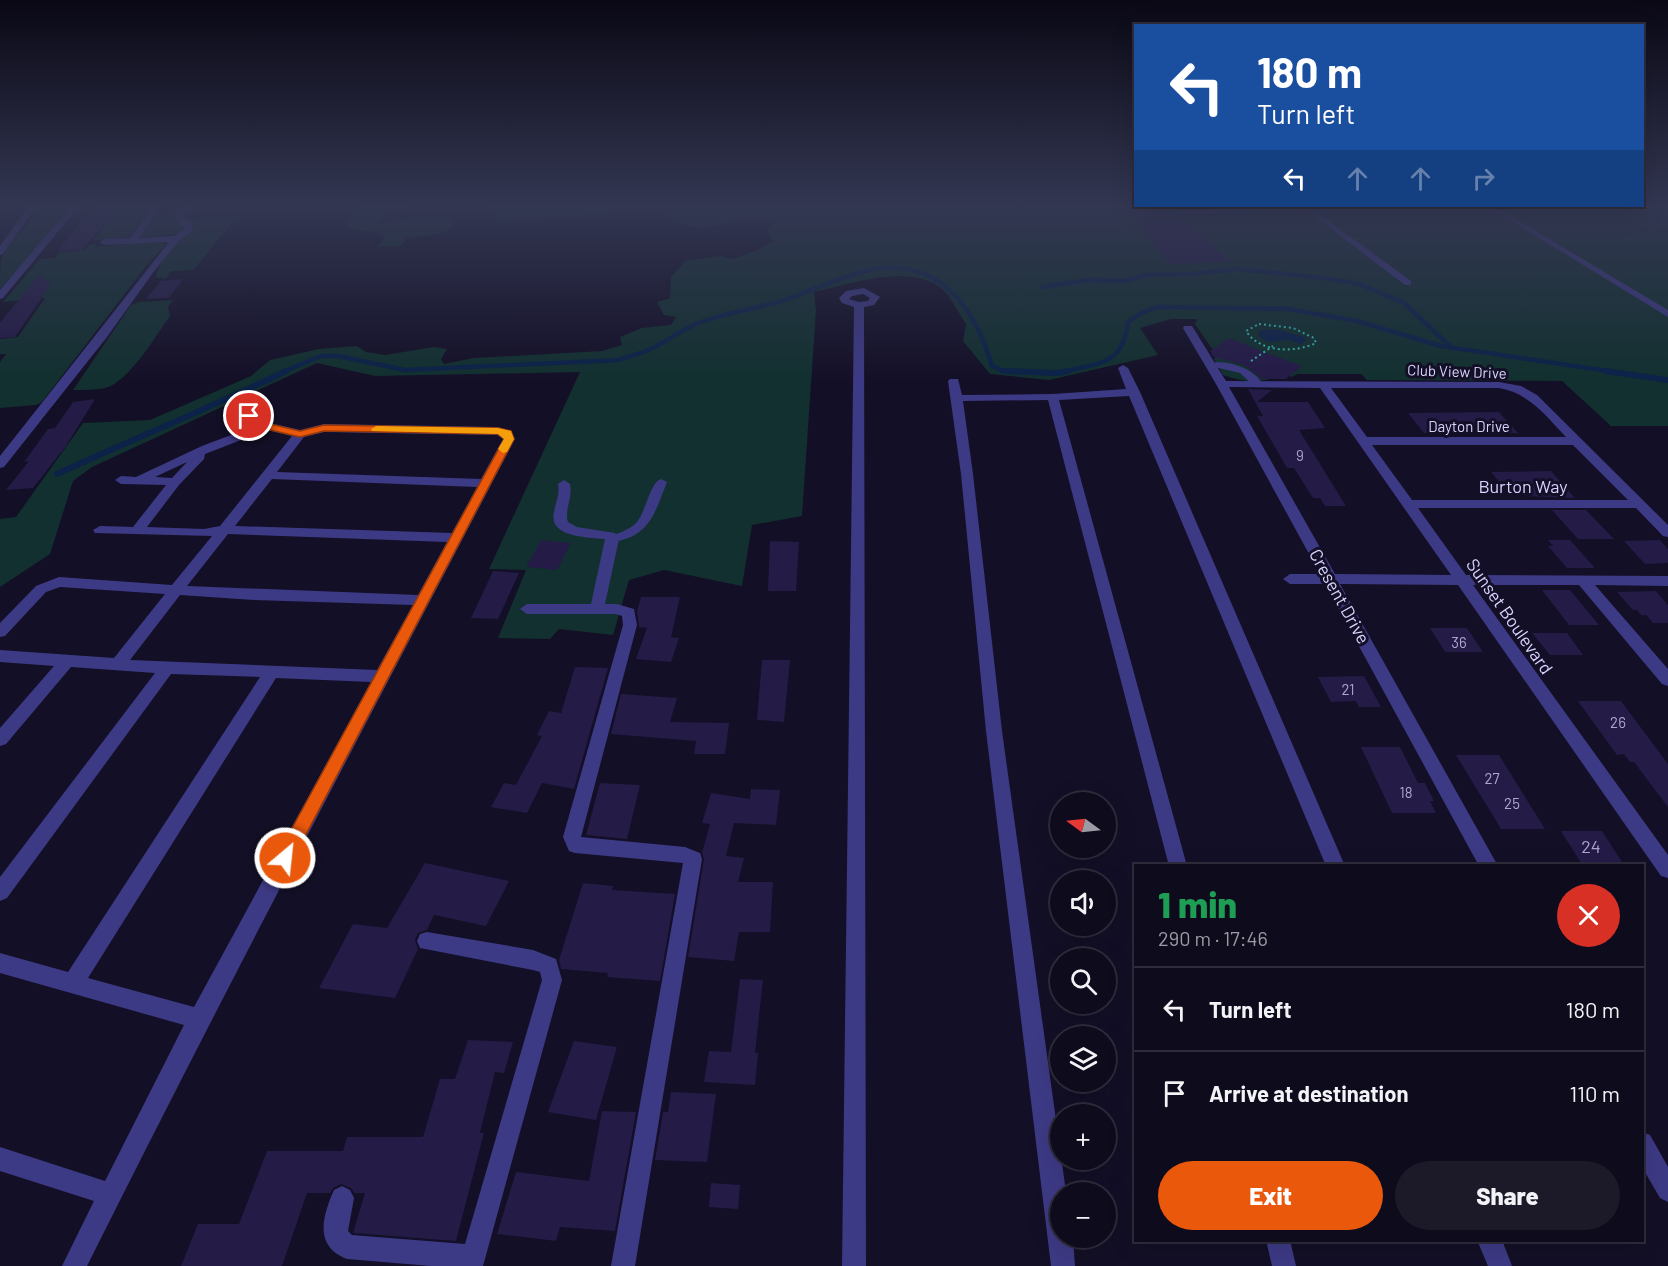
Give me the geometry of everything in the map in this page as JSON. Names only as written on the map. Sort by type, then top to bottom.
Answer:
[{"type":"street","points":[[0,297],[28,263]]},
{"type":"street","points":[[0,464],[157,263]]},
{"type":"street","points":[[854,1266],[859,305]]},
{"type":"street","name":"Cresent Drive","points":[[1188,328],[1222,384],[1489,864]]},
{"type":"street","points":[[1123,368],[1335,864]]},
{"type":"street","name":"Sunset Boulevard","points":[[1322,383],[1459,579],[1668,870]]},
{"type":"street","name":"Club View Drive","points":[[1222,384],[1509,386],[1533,397],[1668,533]]},
{"type":"street","points":[[1053,1182],[994,731],[967,474],[955,389],[1053,397],[1134,392]]},
{"type":"street","points":[[1053,397],[1177,864]]},
{"type":"street","points":[[74,1266],[112,1195],[199,1019],[509,439],[507,434],[498,431],[324,428],[300,434],[266,426],[249,416]]},
{"type":"street","points":[[139,480],[206,449],[266,426]]},
{"type":"street","points":[[118,664],[175,589],[225,530],[300,434]]},
{"type":"street","points":[[0,443],[20,441]]},
{"type":"street","name":"Dayton Drive","points":[[1363,441],[1575,441]]},
{"type":"street","points":[[136,531],[175,482],[206,449]]},
{"type":"street","points":[[268,475],[485,483]]},
{"type":"street","points":[[120,480],[175,482]]},
{"type":"street","points":[[564,484],[567,493],[559,517],[564,528],[601,533],[612,539],[597,609]]},
{"type":"street","name":"Burton Way","points":[[1408,504],[1638,504]]},
{"type":"street","points":[[100,530],[204,533],[225,530],[456,538]]},
{"type":"street","points":[[1290,579],[1668,581]]},
{"type":"street","points":[[0,632],[41,589],[60,582],[193,592],[423,600]]},
{"type":"street","points":[[1584,582],[1668,680]]},
{"type":"street","points":[[527,609],[616,609],[629,613],[630,625],[572,837],[575,845],[685,855],[693,859],[650,1124],[622,1266]]},
{"type":"street","points":[[0,656],[167,668],[381,676]]},
{"type":"street","points":[[0,740],[68,660]]},
{"type":"street","points":[[0,892],[167,668]]},
{"type":"street","points":[[72,984],[272,672]]},
{"type":"street","points":[[342,1198],[335,1236],[347,1247],[473,1262],[552,980],[549,966],[533,960],[427,941]]},
{"type":"street","points":[[0,963],[199,1019]]},
{"type":"street","points":[[1644,1147],[1668,1190]]},
{"type":"street","points":[[0,1159],[112,1195]]},
{"type":"street","points":[[1278,1242],[1284,1266]]},
{"type":"street","points":[[1490,1242],[1500,1266]]},
{"type":"street","points":[[1062,1248],[1064,1266]]},
{"type":"lane","points":[[1381,263],[1408,283]]},
{"type":"lane","points":[[1584,263],[1668,314]]},
{"type":"lane","points":[[1210,365],[1223,364],[1253,377],[1258,384]]},
{"type":"lane","points":[[612,539],[629,536],[641,527],[661,482]]},
{"type":"path","points":[[1238,370],[1272,346],[1295,351],[1314,345],[1316,340],[1289,327],[1259,324],[1246,331],[1251,338],[1272,346]]},
{"type":"green space","points":[[1,263],[23,263],[0,289]]},
{"type":"green space","points":[[36,263],[149,263],[42,402],[36,405],[0,408],[0,362],[6,354],[0,354],[0,339],[18,337],[45,298],[3,302]]},
{"type":"green space","points":[[199,263],[193,270],[171,271],[166,279],[156,277],[161,264]]},
{"type":"green space","points":[[683,263],[1668,263],[1668,426],[1611,426],[1562,381],[1367,380],[1361,374],[1297,374],[1292,377],[1282,373],[1260,381],[1238,379],[1223,375],[1214,359],[1217,356],[1195,324],[1197,319],[1171,319],[1140,328],[1158,355],[1049,380],[990,374],[963,341],[966,324],[946,293],[930,282],[915,277],[898,276],[862,280],[814,292],[816,310],[802,516],[752,525],[742,586],[664,570],[629,580],[613,635],[559,629],[550,639],[498,638],[526,570],[489,569],[580,372],[375,376],[317,363],[92,467],[73,481],[50,554],[0,587],[0,519],[16,517],[83,423],[150,420],[251,376],[270,360],[319,349],[357,346],[366,352],[385,355],[434,347],[447,349],[441,359],[444,364],[474,358],[602,351],[622,345],[620,337],[642,328],[671,325],[676,317],[664,315],[657,302],[670,298],[671,277]]},
{"type":"green space","points":[[173,300],[168,307],[170,316],[141,357],[123,377],[105,388],[73,390],[131,305],[138,302]]},
{"type":"water","points":[[1261,330],[1279,330],[1304,337],[1306,341],[1300,344],[1288,340],[1268,341],[1258,334]]},
{"type":"building","points":[[39,275],[51,284],[15,337],[0,338],[0,323]]},
{"type":"building","points":[[183,279],[169,298],[146,299],[161,281]]},
{"type":"building","points":[[1229,338],[1302,366],[1286,379],[1262,379],[1244,365],[1214,357],[1210,351]]},
{"type":"building","points":[[1248,389],[1272,390],[1257,402],[1308,402],[1325,428],[1299,430],[1346,506],[1325,506],[1320,498],[1313,498],[1294,468],[1287,468],[1257,416],[1263,416]]},
{"type":"building","points":[[95,399],[66,446],[33,488],[6,490],[29,461],[24,462],[48,429],[55,428],[73,402]]},
{"type":"building","points":[[1499,412],[1518,433],[1424,433],[1408,413]]},
{"type":"building","points":[[1551,471],[1575,498],[1524,496],[1518,489],[1505,489],[1491,472]]},
{"type":"building","points":[[1552,510],[1586,510],[1614,539],[1578,539]]},
{"type":"building","points":[[541,540],[571,543],[557,570],[526,567]]},
{"type":"building","points":[[1548,540],[1570,540],[1595,568],[1567,568],[1548,546],[1553,546]]},
{"type":"building","points":[[1660,540],[1668,549],[1668,563],[1645,564],[1624,541]]},
{"type":"building","points":[[770,541],[799,542],[796,591],[768,591]]},
{"type":"building","points":[[493,571],[519,573],[498,619],[471,618]]},
{"type":"building","points":[[1542,590],[1570,590],[1599,625],[1569,625]]},
{"type":"building","points":[[1656,591],[1668,605],[1668,623],[1653,623],[1646,615],[1633,610],[1617,592]]},
{"type":"building","points":[[641,597],[680,597],[671,637],[679,638],[671,662],[636,659],[647,628],[639,627],[637,611]]},
{"type":"building","points":[[1430,628],[1467,628],[1483,652],[1445,652]]},
{"type":"building","points":[[1532,633],[1567,633],[1583,655],[1550,655]]},
{"type":"building","points":[[762,660],[790,660],[784,722],[757,720]]},
{"type":"building","points":[[575,667],[608,668],[574,789],[542,783],[527,813],[491,807],[504,783],[516,785],[542,736],[537,735],[549,711],[561,713]]},
{"type":"building","points":[[1364,676],[1381,707],[1359,707],[1356,701],[1331,702],[1318,677]]},
{"type":"building","points":[[621,694],[677,698],[670,722],[729,723],[725,754],[694,754],[696,741],[611,734]]},
{"type":"building","points":[[1578,701],[1621,701],[1668,764],[1668,807],[1634,762],[1630,762],[1624,754],[1617,755]]},
{"type":"building","points":[[1361,747],[1400,747],[1418,783],[1425,783],[1434,801],[1430,801],[1436,813],[1392,813]]},
{"type":"building","points":[[1456,755],[1499,755],[1545,829],[1501,829]]},
{"type":"building","points":[[600,783],[640,785],[627,839],[586,835]]},
{"type":"building","points":[[751,789],[780,790],[776,825],[734,823],[726,856],[744,858],[738,882],[773,882],[770,932],[739,932],[734,961],[688,957],[704,859],[702,853],[710,824],[702,823],[711,793],[750,799]]},
{"type":"building","points":[[1561,831],[1602,831],[1622,862],[1615,862],[1616,864],[1582,864]]},
{"type":"building","points":[[425,863],[509,881],[486,926],[434,915],[427,930],[418,933],[415,940],[418,949],[395,998],[319,988],[353,924],[387,928]]},
{"type":"building","points":[[583,883],[613,886],[612,890],[675,894],[660,981],[607,977],[608,973],[561,969],[559,960]]},
{"type":"building","points":[[740,979],[763,980],[755,1053],[758,1053],[755,1085],[704,1082],[709,1051],[731,1052]]},
{"type":"building","points":[[468,1040],[513,1042],[504,1073],[495,1072],[480,1133],[484,1133],[456,1241],[353,1233],[365,1193],[354,1193],[351,1188],[341,1184],[333,1188],[330,1193],[307,1193],[282,1266],[181,1266],[198,1224],[239,1224],[267,1151],[343,1151],[347,1137],[423,1137],[440,1079],[455,1079]]},
{"type":"building","points":[[574,1041],[617,1047],[596,1120],[548,1112]]},
{"type":"building","points":[[671,1092],[716,1094],[707,1162],[655,1160],[663,1112],[668,1112]]},
{"type":"building","points":[[602,1111],[636,1112],[615,1231],[560,1227],[556,1241],[497,1234],[516,1172],[589,1181]]},
{"type":"building","points":[[711,1183],[740,1185],[738,1209],[709,1207]]},
{"type":"waterway","points":[[283,372],[321,356],[338,356],[405,370],[619,360],[649,350],[689,327],[712,318],[783,301],[865,271],[898,268],[919,272],[937,281],[952,293],[976,326],[992,366],[1004,371],[1035,372]]},
{"type":"waterway","points":[[1042,287],[1089,280],[1125,281],[1145,275],[1191,274],[1238,269],[1324,278],[1359,284],[1404,303],[1452,348]]},
{"type":"waterway","points":[[1062,372],[1107,360],[1121,347],[1128,322],[1143,312],[1158,307],[1288,309],[1357,321],[1452,348]]},
{"type":"waterway","points":[[1452,348],[1615,372]]},
{"type":"waterway","points":[[57,474],[286,371]]},
{"type":"waterway","points":[[1003,371],[1058,373],[1068,371]]},
{"type":"waterway","points":[[1605,371],[1668,380]]},
{"type":"slow traffic","points":[[376,429],[498,431],[507,434],[509,439],[503,449]]},
{"type":"route","points":[[249,416],[266,426],[300,434],[324,428],[498,431],[507,434],[509,439],[285,858]]}]
